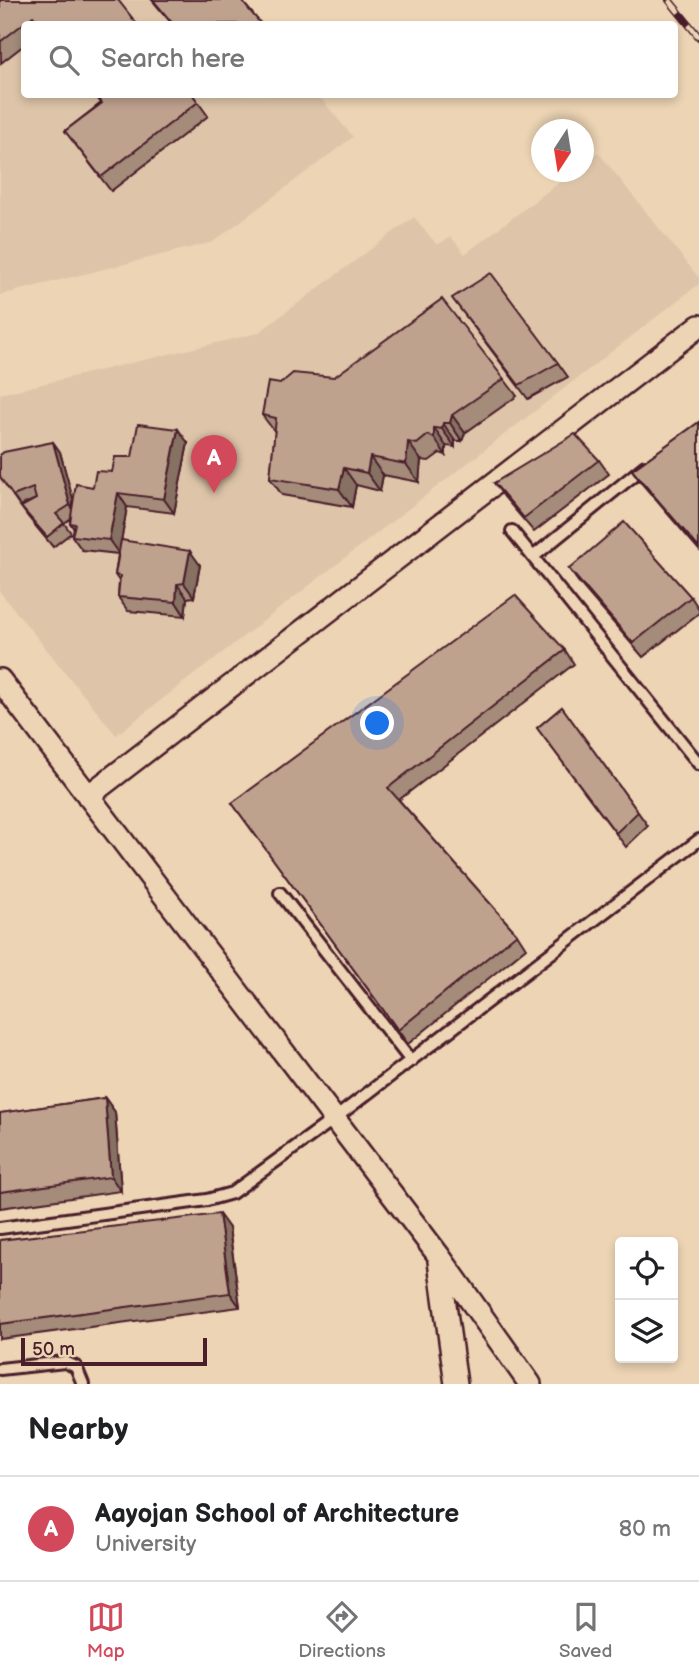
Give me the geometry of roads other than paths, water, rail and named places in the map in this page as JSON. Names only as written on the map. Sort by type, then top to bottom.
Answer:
[{"type":"street","points":[[88,796],[699,326]]},
{"type":"street","points":[[0,680],[439,1256],[530,1384]]},
{"type":"street","points":[[439,1256],[456,1384]]},
{"type":"lane","points":[[533,557],[658,456]]},
{"type":"lane","points":[[512,531],[699,764]]},
{"type":"lane","points":[[0,1228],[207,1200],[232,1193],[411,1061],[699,839]]},
{"type":"lane","points":[[279,893],[411,1061]]},
{"type":"lane","points":[[0,1369],[65,1362],[76,1367],[83,1384]]},
{"type":"railway","points":[[669,0],[699,37]]},
{"type":"place","name":"Aayojan School of Architecture","points":[[214,493]]}]
